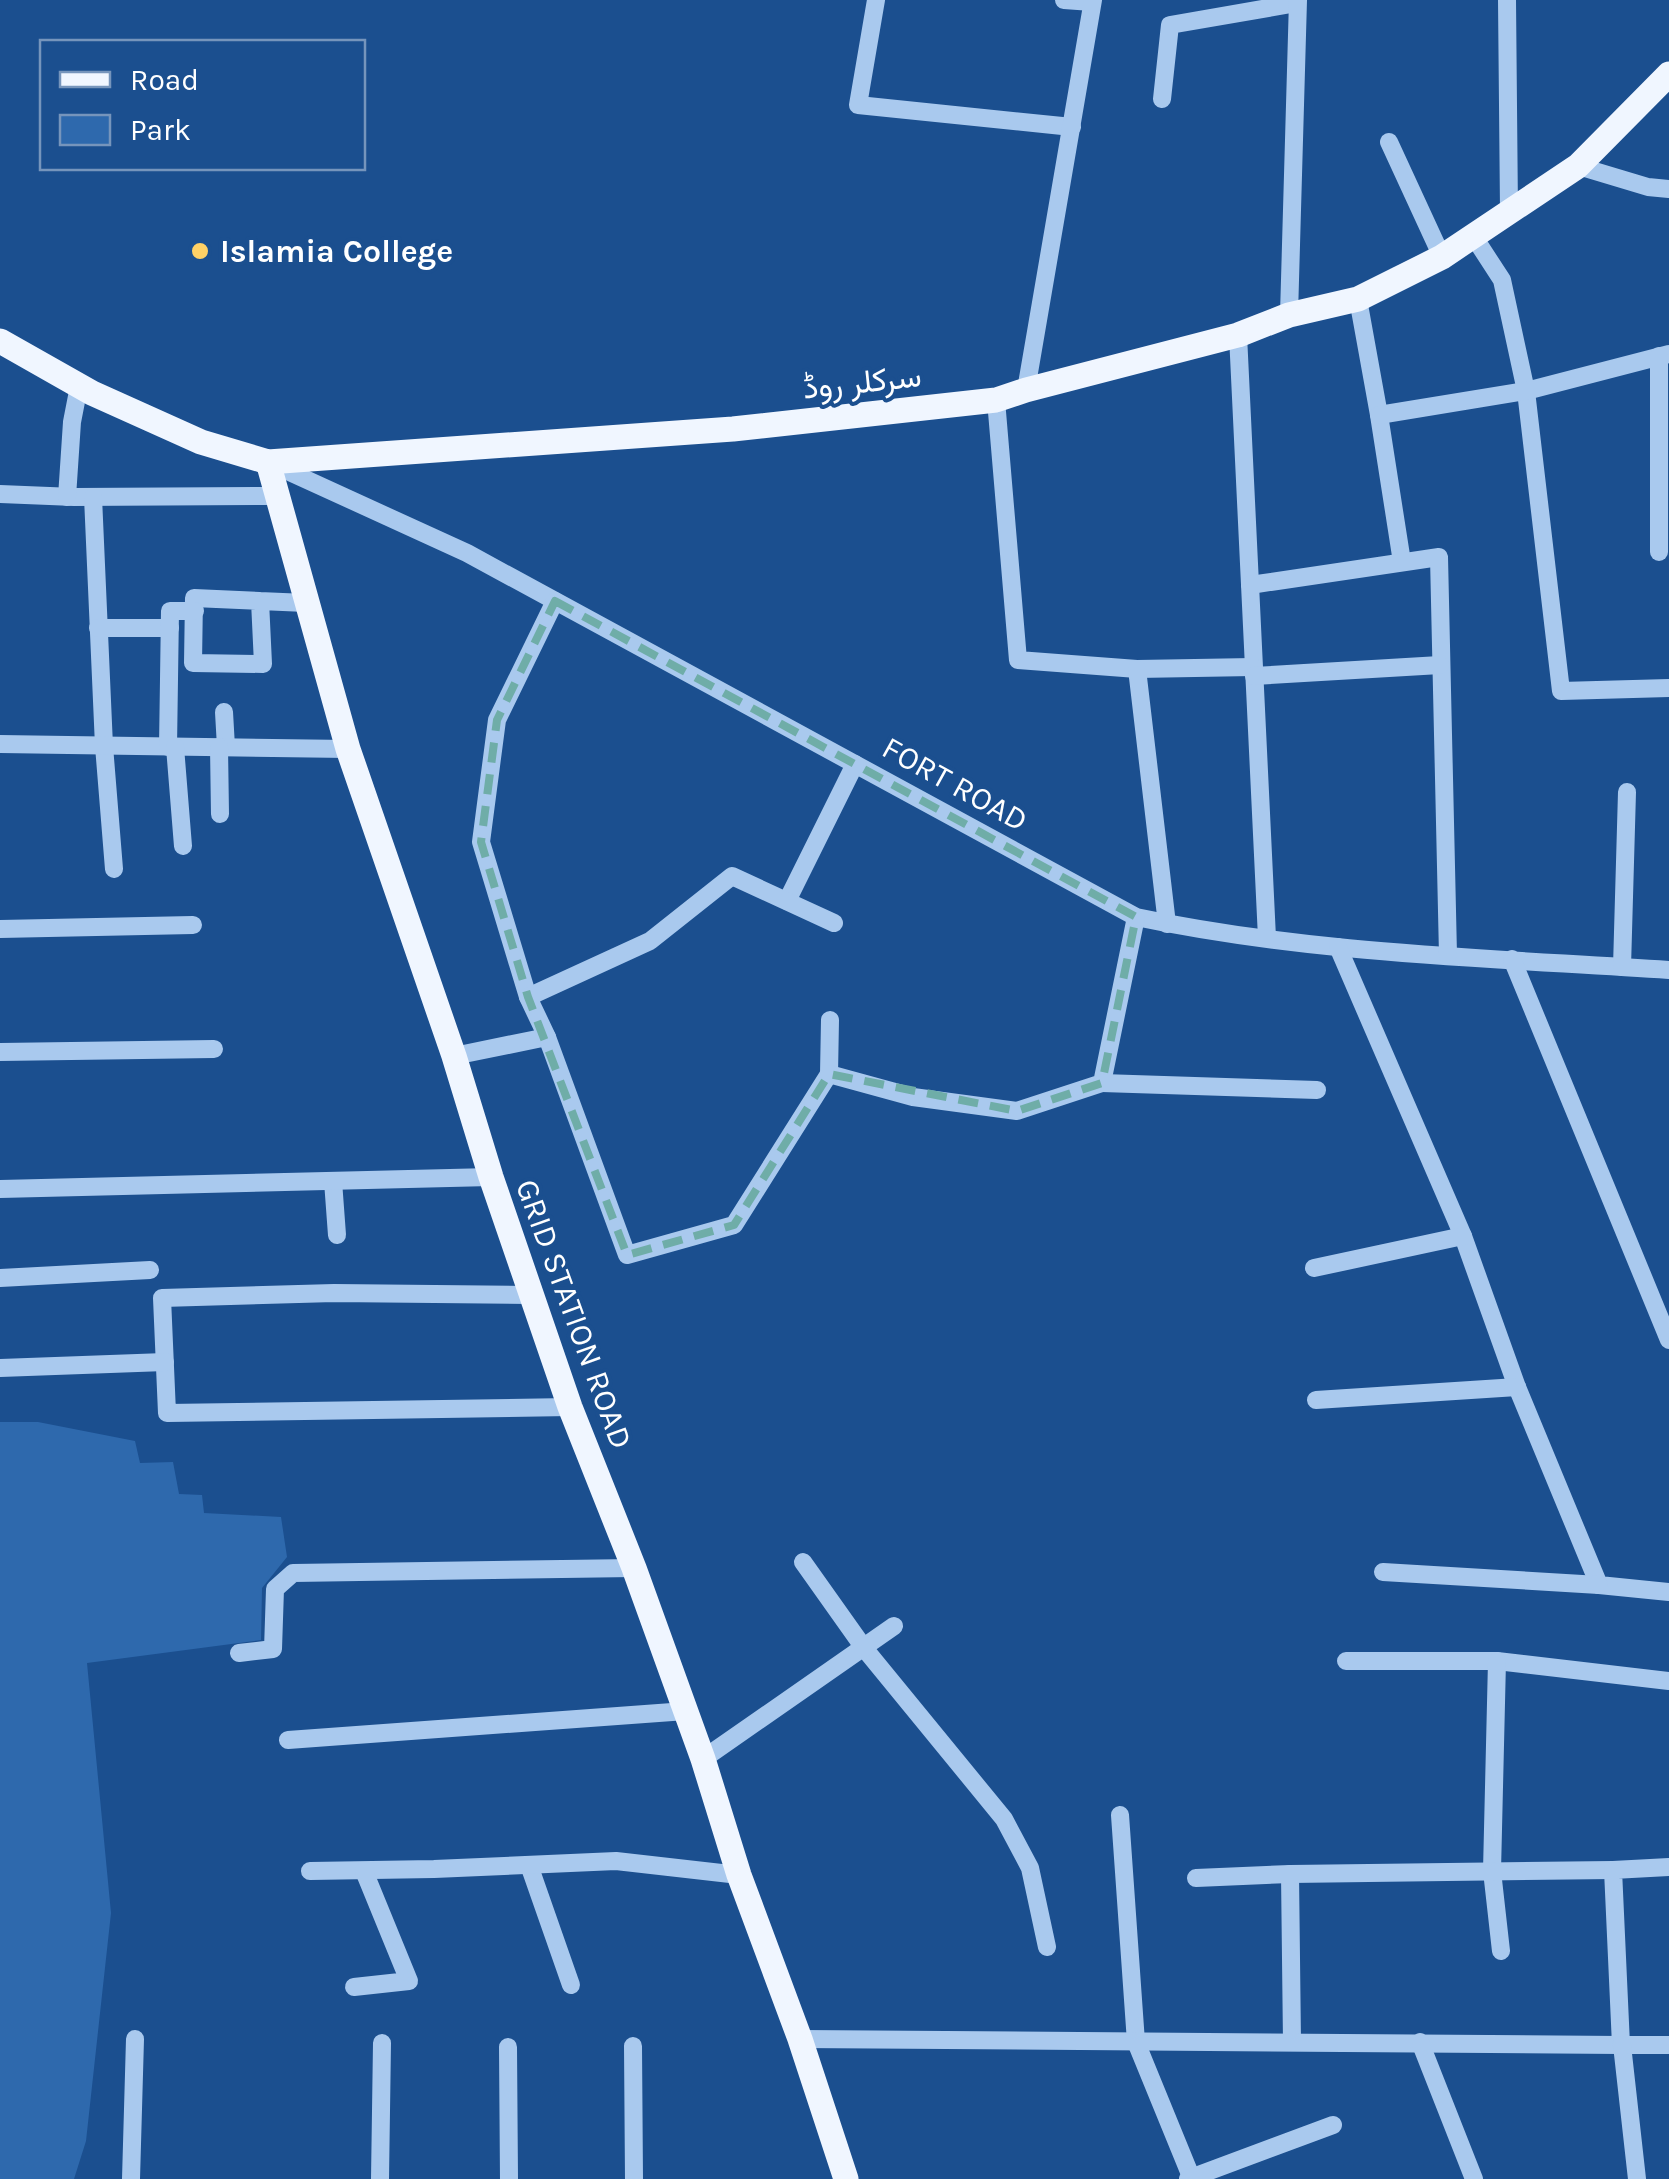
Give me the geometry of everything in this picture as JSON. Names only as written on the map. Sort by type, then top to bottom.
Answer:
[{"type":"main road","name":"سرکلر روڈ","points":[[0,341],[79,386],[202,442],[268,462],[733,429],[996,400],[1238,335],[1289,315],[1358,299],[1442,257],[1578,166],[1669,74]]},
{"type":"main road","name":"GRID STATION ROAD","points":[[268,462],[348,749],[454,1056],[530,1295],[686,1710],[739,1875],[800,2039],[846,2179]]},
{"type":"street","points":[[876,0],[858,105],[1072,127]]},
{"type":"street","points":[[1026,390],[1092,1],[1064,0]]},
{"type":"street","points":[[1507,0],[1509,212]]},
{"type":"street","points":[[1162,99],[1170,25],[1298,2],[1289,315]]},
{"type":"street","points":[[1390,142],[1442,257]]},
{"type":"street","points":[[1578,166],[1669,190]]},
{"type":"street","points":[[1474,237],[1502,280],[1526,391],[1560,691],[1669,688]]},
{"type":"street","points":[[1358,299],[1402,562]]},
{"type":"street","points":[[1238,335],[1266,938]]},
{"type":"street","points":[[1379,415],[1526,391],[1664,355],[1659,552]]},
{"type":"street","points":[[67,496],[72,422],[79,386]]},
{"type":"street","points":[[996,400],[1018,660],[1253,672],[1440,665]]},
{"type":"street","name":"FORT ROAD","points":[[268,462],[466,553],[1136,917],[1338,947],[1669,970]]},
{"type":"street","points":[[0,494],[276,496]]},
{"type":"street","points":[[93,497],[104,746],[114,869]]},
{"type":"street","points":[[1250,585],[1438,557],[1448,956]]},
{"type":"street","points":[[260,601],[263,664],[193,663],[194,598],[306,603]]},
{"type":"street","points":[[555,601],[497,720],[481,842],[528,997],[548,1037],[627,1255],[734,1225],[829,1074],[830,1020]]},
{"type":"street","points":[[183,846],[172,747],[170,611],[194,611]]},
{"type":"street","points":[[98,628],[170,628]]},
{"type":"street","points":[[1137,669],[1168,924]]},
{"type":"street","points":[[220,814],[224,712]]},
{"type":"street","points":[[0,744],[348,749]]},
{"type":"street","points":[[786,902],[855,764]]},
{"type":"street","points":[[1622,967],[1626,792]]},
{"type":"street","points":[[528,997],[650,941],[732,876],[834,923]]},
{"type":"street","points":[[1102,1083],[1136,917]]},
{"type":"street","points":[[0,929],[193,924]]},
{"type":"street","points":[[1338,947],[1463,1236],[1518,1387],[1599,1584]]},
{"type":"street","points":[[1512,959],[1669,1340]]},
{"type":"street","points":[[454,1056],[548,1037]]},
{"type":"street","points":[[0,1052],[214,1049]]},
{"type":"street","points":[[829,1074],[913,1097],[1017,1112],[1102,1083],[1317,1090]]},
{"type":"street","points":[[0,1189],[491,1178]]},
{"type":"street","points":[[333,1180],[337,1235]]},
{"type":"street","points":[[1314,1268],[1463,1236]]},
{"type":"street","points":[[0,1278],[150,1270]]},
{"type":"street","points":[[530,1295],[162,1298],[168,1413],[570,1407]]},
{"type":"street","points":[[0,1368],[165,1362]]},
{"type":"street","points":[[1316,1400],[1518,1387]]},
{"type":"street","points":[[803,1562],[864,1648],[1004,1820],[1030,1868],[1047,1947]]},
{"type":"street","points":[[239,1653],[273,1649],[275,1588],[293,1573],[634,1568]]},
{"type":"street","points":[[1383,1572],[1599,1584],[1669,1592]]},
{"type":"street","points":[[703,1759],[894,1626]]},
{"type":"street","points":[[1346,1660],[1497,1661],[1669,1681]]},
{"type":"street","points":[[1497,1661],[1492,1871],[1501,1951]]},
{"type":"street","points":[[288,1740],[686,1710]]},
{"type":"street","points":[[1120,1815],[1136,2042],[1191,2179],[1333,2125]]},
{"type":"street","points":[[310,1872],[616,1861],[739,1875]]},
{"type":"street","points":[[529,1865],[571,1985]]},
{"type":"street","points":[[1196,1878],[1669,1866]]},
{"type":"street","points":[[1613,1870],[1622,2045],[1637,2179]]},
{"type":"street","points":[[354,1987],[409,1981],[364,1871]]},
{"type":"street","points":[[1290,1874],[1292,2042]]},
{"type":"street","points":[[131,2179],[135,2039]]},
{"type":"street","points":[[800,2039],[1669,2044]]},
{"type":"street","points":[[1420,2042],[1474,2179]]},
{"type":"street","points":[[380,2179],[382,2043]]},
{"type":"street","points":[[633,2046],[634,2179]]},
{"type":"street","points":[[508,2047],[508,2179]]},
{"type":"highlighted area","points":[[555,601],[1136,917],[1102,1083],[1017,1111],[829,1074],[734,1225],[627,1255],[528,997],[481,842],[497,720]]},
{"type":"green space","points":[[0,1422],[38,1422],[135,1441],[140,1463],[173,1462],[179,1494],[202,1495],[204,1513],[281,1517],[287,1557],[262,1588],[261,1640],[87,1663],[111,1913],[86,2141],[74,2179],[0,2179]]},
{"type":"place","name":"Islamia College","points":[[200,251]]}]
